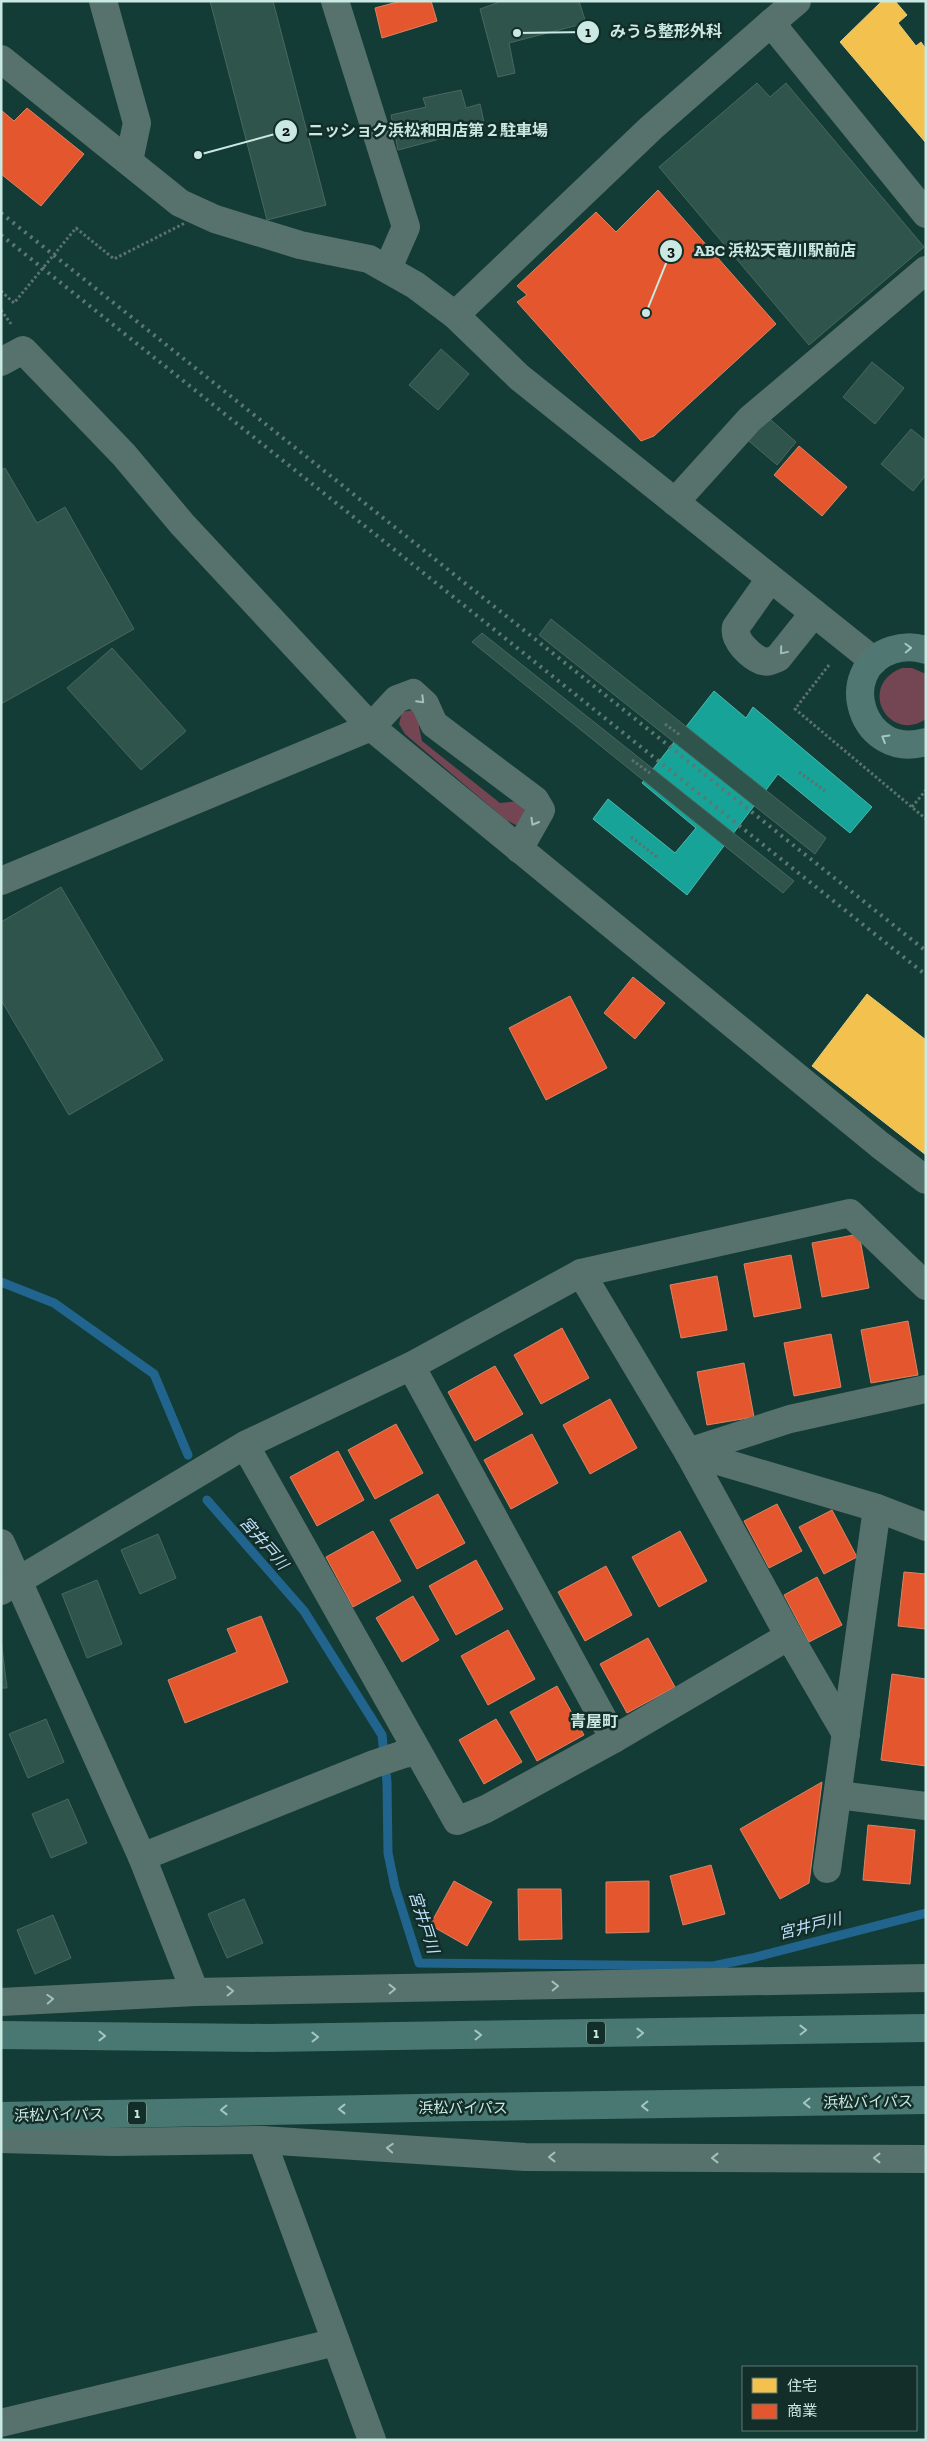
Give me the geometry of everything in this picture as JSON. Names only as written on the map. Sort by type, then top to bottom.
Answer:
[{"type":"highway","name":"1","points":[[1,2035],[266,2038],[926,2028]]},
{"type":"highway","name":"浜松バイパス","points":[[1,2116],[273,2109],[531,2108],[926,2100]]},
{"type":"main road","points":[[925,744],[901,745],[886,740],[874,731],[865,719],[860,704],[860,688],[865,674],[874,661],[886,652],[901,647],[917,647],[926,650]]},
{"type":"street","points":[[103,1],[137,123],[128,161]]},
{"type":"street","points":[[335,1],[406,227],[388,268]]},
{"type":"street","points":[[455,315],[651,128],[784,9],[926,214]]},
{"type":"street","points":[[1,59],[180,203],[215,219],[300,245],[369,259],[388,268],[455,315],[520,377],[874,661]]},
{"type":"street","points":[[675,502],[750,419],[926,270]]},
{"type":"street","points":[[12,356],[124,455],[188,531],[371,727],[872,1139],[926,1180]]},
{"type":"street","points":[[770,578],[736,627],[735,634],[738,642],[761,660],[770,662],[778,658],[814,613]]},
{"type":"street","points":[[1,882],[371,727],[397,699],[413,693],[425,704],[434,724],[535,800],[541,810],[518,849]]},
{"type":"street","points":[[10,1586],[245,1445],[411,1366],[581,1273],[850,1213],[926,1286]]},
{"type":"street","points":[[581,1273],[688,1452],[789,1636],[846,1734]]},
{"type":"street","points":[[411,1366],[614,1739]]},
{"type":"street","points":[[688,1452],[790,1419],[926,1388]]},
{"type":"street","points":[[245,1445],[410,1753],[457,1821],[486,1809],[614,1739],[789,1636]]},
{"type":"street","points":[[688,1452],[877,1508],[926,1527]]},
{"type":"street","points":[[828,1869],[877,1508]]},
{"type":"street","points":[[1,1543],[10,1586],[142,1857],[195,1992]]},
{"type":"street","points":[[142,1857],[374,1764],[410,1753]]},
{"type":"street","points":[[838,1795],[926,1806]]},
{"type":"street","points":[[1,2002],[195,1992],[926,1978]]},
{"type":"street","points":[[1,2139],[113,2142],[262,2140],[524,2156],[926,2159]]},
{"type":"street","points":[[262,2140],[372,2440]]},
{"type":"street","points":[[1,2423],[336,2342]]},
{"type":"path","points":[[1,291],[14,303],[76,228],[114,259],[185,222]]},
{"type":"path","points":[[1,310],[6,314]]},
{"type":"path","points":[[665,724],[680,735]]},
{"type":"path","points":[[632,760],[650,773]]},
{"type":"path","points":[[799,772],[824,791]]},
{"type":"path","points":[[912,807],[926,790]]},
{"type":"path","points":[[631,837],[657,857]]},
{"type":"shaded area","points":[[902,668],[912,668],[926,674],[926,719],[912,725],[900,724],[890,719],[883,710],[880,699],[881,687],[888,676]]},
{"type":"shaded area","points":[[414,710],[421,715],[419,727],[422,741],[500,803],[519,801],[525,810],[523,821],[516,825],[506,820],[405,734],[399,724],[402,712]]},
{"type":"building: 住宅","points":[[882,1],[895,1],[907,15],[898,23],[916,46],[921,42],[926,49],[926,143],[840,42]]},
{"type":"building: 住宅","points":[[867,994],[926,1040],[926,1155],[812,1066]]},
{"type":"building: 商業","points":[[401,1],[431,1],[437,21],[382,38],[375,8]]},
{"type":"building: 商業","points":[[27,108],[84,154],[41,206],[1,174],[1,110],[14,121]]},
{"type":"building: 商業","points":[[658,190],[776,324],[654,436],[641,441],[517,302],[527,295],[517,286],[596,212],[616,232]]},
{"type":"building: 商業","points":[[799,446],[847,487],[822,516],[774,475]]},
{"type":"building: 商業","points":[[633,977],[665,1003],[635,1039],[604,1013]]},
{"type":"building: 商業","points":[[570,996],[607,1068],[546,1100],[509,1028]]},
{"type":"building: 商業","points":[[859,1234],[869,1288],[822,1297],[812,1243]]},
{"type":"building: 商業","points":[[791,1255],[801,1308],[754,1317],[744,1264]]},
{"type":"building: 商業","points":[[717,1276],[727,1330],[681,1338],[670,1285]]},
{"type":"building: 商業","points":[[908,1321],[918,1375],[871,1383],[861,1330]]},
{"type":"building: 商業","points":[[562,1328],[589,1378],[541,1404],[514,1355]]},
{"type":"building: 商業","points":[[831,1334],[841,1387],[794,1396],[784,1343]]},
{"type":"building: 商業","points":[[744,1363],[754,1417],[707,1425],[697,1372]]},
{"type":"building: 商業","points":[[495,1366],[523,1414],[475,1441],[448,1392]]},
{"type":"building: 商業","points":[[610,1399],[637,1448],[590,1474],[563,1425]]},
{"type":"building: 商業","points":[[396,1424],[423,1473],[375,1499],[348,1450]]},
{"type":"building: 商業","points":[[532,1434],[558,1483],[511,1509],[484,1460]]},
{"type":"building: 商業","points":[[338,1451],[364,1500],[317,1526],[290,1477]]},
{"type":"building: 商業","points":[[438,1494],[465,1543],[417,1569],[390,1520]]},
{"type":"building: 商業","points":[[777,1504],[802,1551],[769,1568],[744,1521]]},
{"type":"building: 商業","points":[[832,1510],[857,1557],[824,1574],[799,1527]]},
{"type":"building: 商業","points":[[373,1531],[401,1581],[353,1607],[326,1557]]},
{"type":"building: 商業","points":[[680,1531],[707,1581],[659,1607],[632,1557]]},
{"type":"building: 商業","points":[[476,1560],[503,1609],[456,1635],[429,1586]]},
{"type":"building: 商業","points":[[606,1566],[632,1615],[585,1641],[558,1592]]},
{"type":"building: 商業","points":[[904,1572],[926,1574],[926,1629],[898,1626]]},
{"type":"building: 商業","points":[[817,1577],[842,1625],[809,1642],[784,1595]]},
{"type":"building: 商業","points":[[413,1596],[439,1640],[402,1662],[376,1618]]},
{"type":"building: 商業","points":[[261,1616],[288,1682],[185,1723],[168,1680],[237,1652],[227,1629]]},
{"type":"building: 商業","points":[[508,1630],[535,1679],[488,1705],[461,1656]]},
{"type":"building: 商業","points":[[648,1638],[675,1687],[627,1713],[600,1664]]},
{"type":"building: 商業","points":[[892,1674],[926,1679],[926,1766],[881,1760]]},
{"type":"building: 商業","points":[[557,1686],[584,1735],[537,1761],[510,1712]]},
{"type":"building: 商業","points":[[496,1719],[522,1762],[484,1784],[459,1740]]},
{"type":"building: 商業","points":[[822,1782],[809,1883],[780,1899],[740,1829]]},
{"type":"building: 商業","points":[[868,1825],[915,1830],[910,1884],[863,1880]]},
{"type":"building: 商業","points":[[711,1865],[725,1914],[683,1925],[670,1876]]},
{"type":"building: 商業","points":[[454,1881],[492,1902],[467,1946],[430,1925]]},
{"type":"building: 商業","points":[[649,1881],[649,1932],[606,1933],[606,1882]]},
{"type":"building: 商業","points":[[518,1889],[561,1889],[562,1939],[519,1940]]},
{"type":"building: 公共","points":[[714,691],[746,718],[753,707],[872,807],[850,833],[778,774],[687,895],[593,819],[608,799],[675,853],[696,828],[642,783]]},
{"type":"building: その他","points":[[210,1],[273,1],[326,205],[267,220]]},
{"type":"building: その他","points":[[496,1],[579,1],[586,23],[509,43],[515,73],[498,77],[480,9],[497,3]]},
{"type":"building: その他","points":[[757,83],[770,97],[786,83],[924,247],[809,345],[659,167]]},
{"type":"building: その他","points":[[461,90],[466,108],[480,104],[485,127],[398,150],[391,115],[426,107],[423,98]]},
{"type":"building: その他","points":[[441,349],[469,374],[438,410],[409,385]]},
{"type":"building: その他","points":[[872,362],[904,388],[875,424],[843,397]]},
{"type":"building: その他","points":[[763,413],[796,442],[777,465],[743,436]]},
{"type":"building: その他","points":[[911,429],[926,441],[926,475],[913,491],[881,464]]},
{"type":"building: その他","points":[[5,468],[37,523],[65,507],[134,629],[1,704],[1,470]]},
{"type":"building: その他","points":[[551,619],[826,838],[815,854],[539,635]]},
{"type":"building: その他","points":[[482,633],[794,881],[783,893],[472,642]]},
{"type":"building: その他","points":[[112,648],[186,731],[141,770],[67,688]]},
{"type":"building: その他","points":[[61,887],[163,1060],[69,1115],[1,1000],[1,922]]},
{"type":"building: その他","points":[[158,1534],[176,1578],[140,1594],[121,1550]]},
{"type":"building: その他","points":[[97,1580],[122,1644],[87,1658],[62,1594]]},
{"type":"building: その他","points":[[1,1640],[7,1688],[1,1688]]},
{"type":"building: その他","points":[[46,1719],[64,1762],[28,1778],[9,1734]]},
{"type":"building: その他","points":[[68,1799],[87,1843],[51,1858],[32,1814]]},
{"type":"building: その他","points":[[244,1899],[263,1943],[227,1958],[208,1914]]},
{"type":"building: その他","points":[[53,1915],[71,1958],[35,1974],[17,1930]]},
{"type":"waterway","name":"宮井戸川","points":[[1,1282],[54,1303],[154,1374],[188,1455]]},
{"type":"waterway","name":"宮井戸川","points":[[207,1500],[304,1611],[382,1735],[387,1782],[388,1853],[395,1887],[419,1963],[713,1966],[752,1958],[926,1913]]},
{"type":"railway","points":[[1,213],[926,951]]},
{"type":"railway","points":[[1,235],[926,975]]},
{"type":"place","name":"みうら整形外科","points":[[517,33]]},
{"type":"place","name":"ニッショク浜松和田店第２駐車場","points":[[198,155]]},
{"type":"place","name":"ABC 浜松天竜川駅前店","points":[[646,313]]},
{"type":"district","name":"青屋町","points":[[594,1721]]}]
